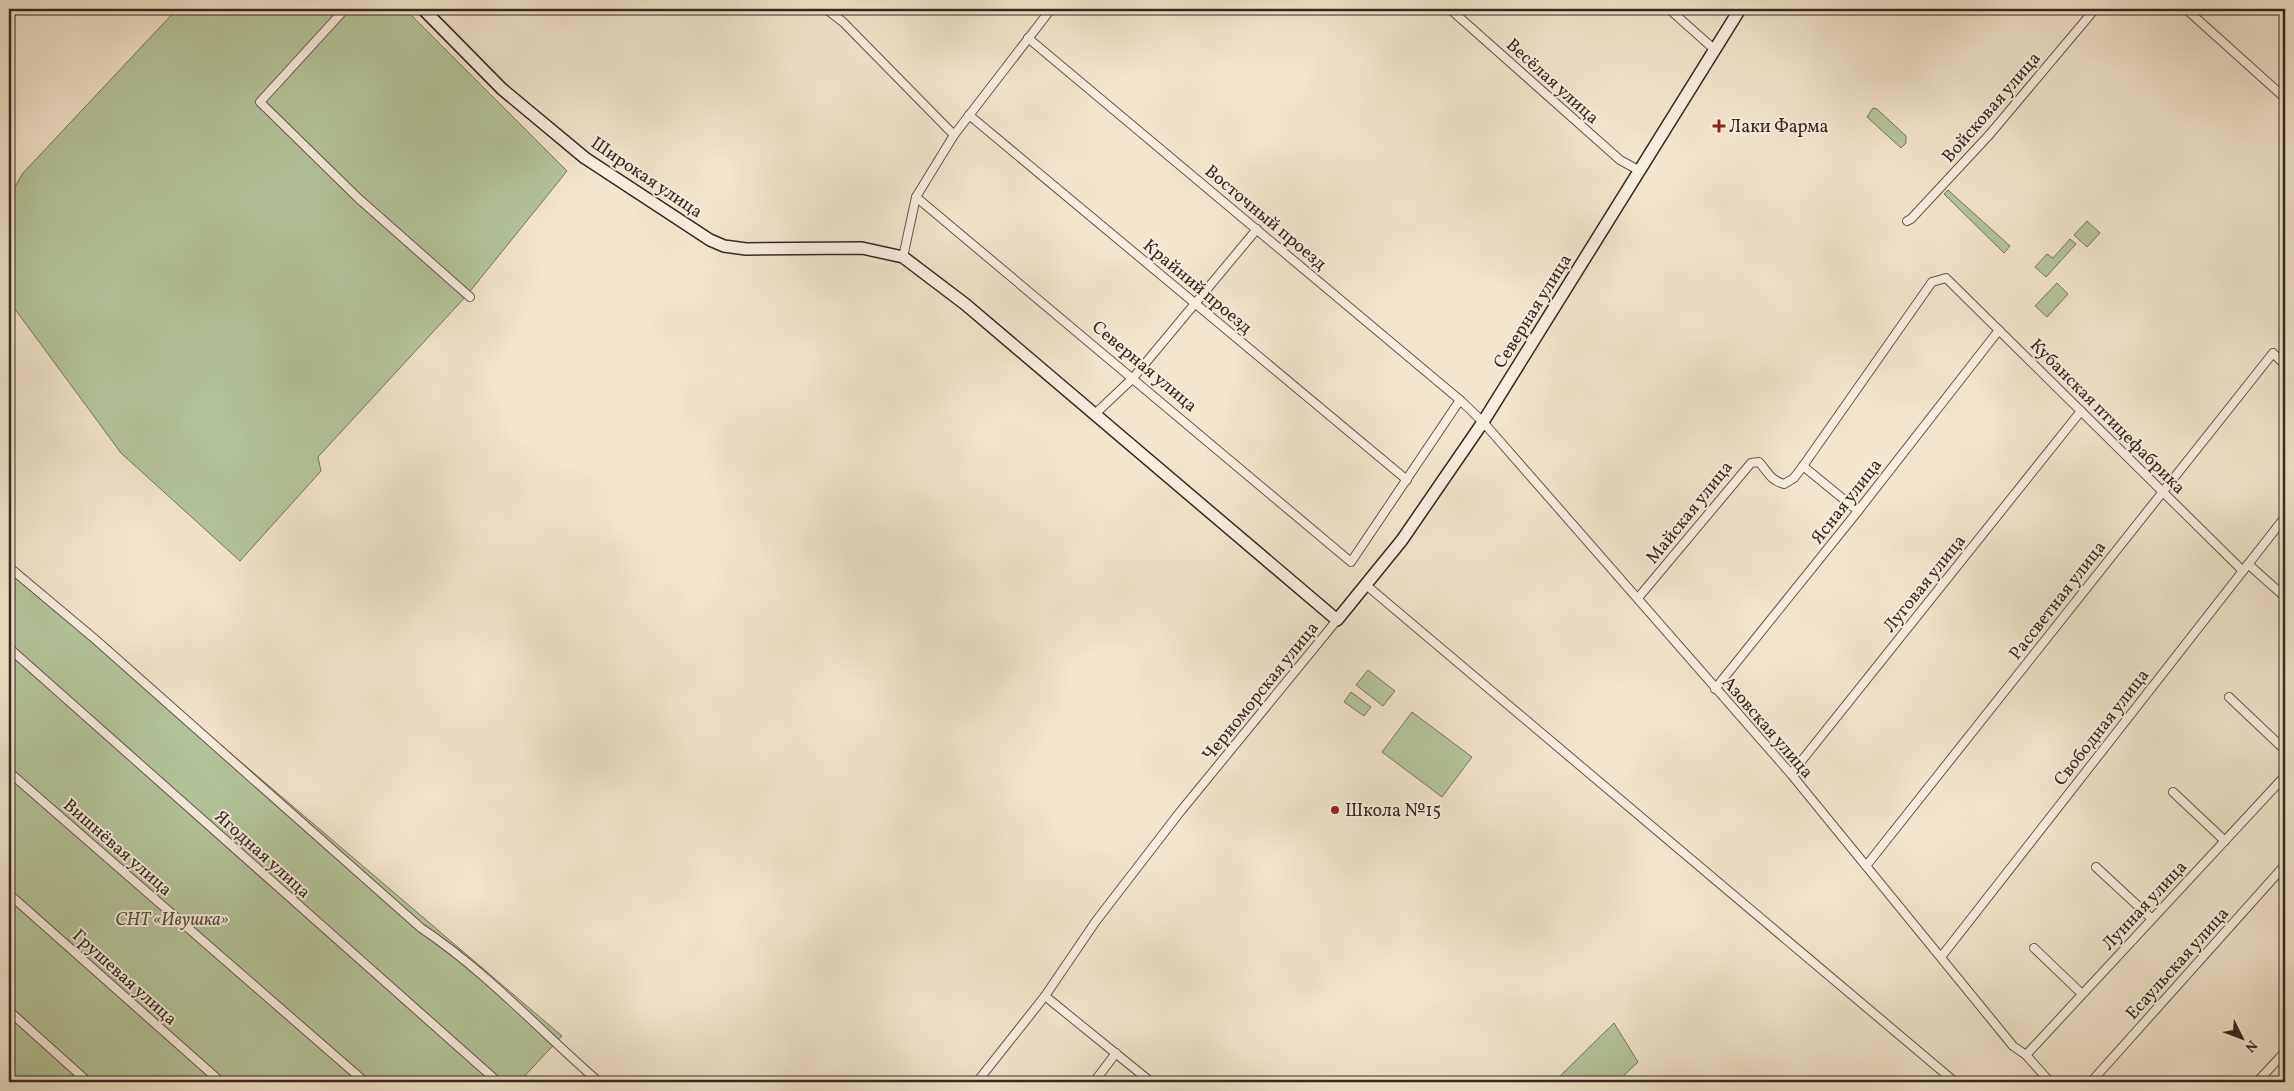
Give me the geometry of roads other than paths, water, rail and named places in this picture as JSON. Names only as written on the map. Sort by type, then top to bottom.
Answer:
[{"type":"street","points":[[345,9],[260,102],[358,198],[470,297]]},
{"type":"street","name":"Широкая улица","points":[[423,9],[502,89],[585,158],[710,240],[724,246],[746,249],[862,248],[903,257]]},
{"type":"street","points":[[826,9],[843,22],[954,135]]},
{"type":"street","points":[[1051,9],[954,135],[916,197],[903,257],[965,304],[1337,620]]},
{"type":"street","name":"Весёлая улица","points":[[1450,9],[1620,160],[1640,171]]},
{"type":"street","points":[[1668,9],[1714,50]]},
{"type":"street","name":"Северная улица","points":[[1337,620],[1402,540],[1483,422],[1740,9]]},
{"type":"street","name":"Войсковая улица","points":[[1907,221],[1912,219],[1985,139],[2094,9]]},
{"type":"street","points":[[2186,9],[2285,98]]},
{"type":"street","name":"Восточный проезд","points":[[1028,38],[1460,400],[1483,422]]},
{"type":"street","name":"Крайний проезд","points":[[969,115],[1407,480]]},
{"type":"street","name":"Северная улица","points":[[916,197],[1351,562],[1407,480]]},
{"type":"street","points":[[1095,414],[1133,378],[1257,229]]},
{"type":"street","name":"Кубанская птицефабрика","points":[[1803,466],[1932,282],[1946,278],[2242,571]]},
{"type":"street","name":"Ясная улица","points":[[1715,689],[1858,511],[1999,330]]},
{"type":"street","name":"Рассветная улица","points":[[1866,866],[2162,491],[2273,354],[2285,364]]},
{"type":"street","points":[[1407,480],[1460,400]]},
{"type":"street","name":"Луговая улица","points":[[1791,774],[2081,411]]},
{"type":"street","name":"Азовская улица","points":[[1483,422],[1791,774],[2013,1046],[2026,1055],[2050,1082]]},
{"type":"street","name":"Майская улица","points":[[1638,598],[1746,467],[1751,463],[1759,462],[1768,476],[1784,484],[1794,478],[1803,466]]},
{"type":"street","points":[[1803,466],[1858,511]]},
{"type":"street","name":"Свободная улица","points":[[1941,957],[2285,517]]},
{"type":"street","points":[[2248,564],[2285,597]]},
{"type":"street","points":[[9,567],[96,640],[408,917],[448,946],[530,1017],[599,1082]]},
{"type":"street","points":[[1366,585],[1955,1082]]},
{"type":"street","name":"Черноморская улица","points":[[976,1082],[1045,996],[1096,921],[1206,781],[1337,620]]},
{"type":"street","name":"Ягодная улица","points":[[9,648],[498,1082]]},
{"type":"street","points":[[2229,697],[2285,750]]},
{"type":"street","name":"Вишнёвая улица","points":[[9,772],[365,1082]]},
{"type":"street","name":"Лунная улица","points":[[2026,1055],[2285,776]]},
{"type":"street","points":[[2172,792],[2225,841]]},
{"type":"street","name":"Есаульская улица","points":[[2090,1082],[2285,865]]},
{"type":"street","points":[[2096,866],[2152,919]]},
{"type":"street","name":"Грушевая улица","points":[[9,894],[221,1082]]},
{"type":"street","points":[[2034,948],[2082,994]]},
{"type":"street","points":[[1045,996],[1151,1082]]},
{"type":"street","points":[[9,1011],[88,1082]]},
{"type":"street","points":[[2257,1082],[2285,1052]]},
{"type":"street","points":[[1094,1082],[1116,1053]]},
{"type":"place","name":"Лаки Фарма","points":[[1719,126]]},
{"type":"place","name":"Школа №15","points":[[1335,810]]},
{"type":"park label","name":"СНТ «Ивушка»","points":[[172,919]]}]
